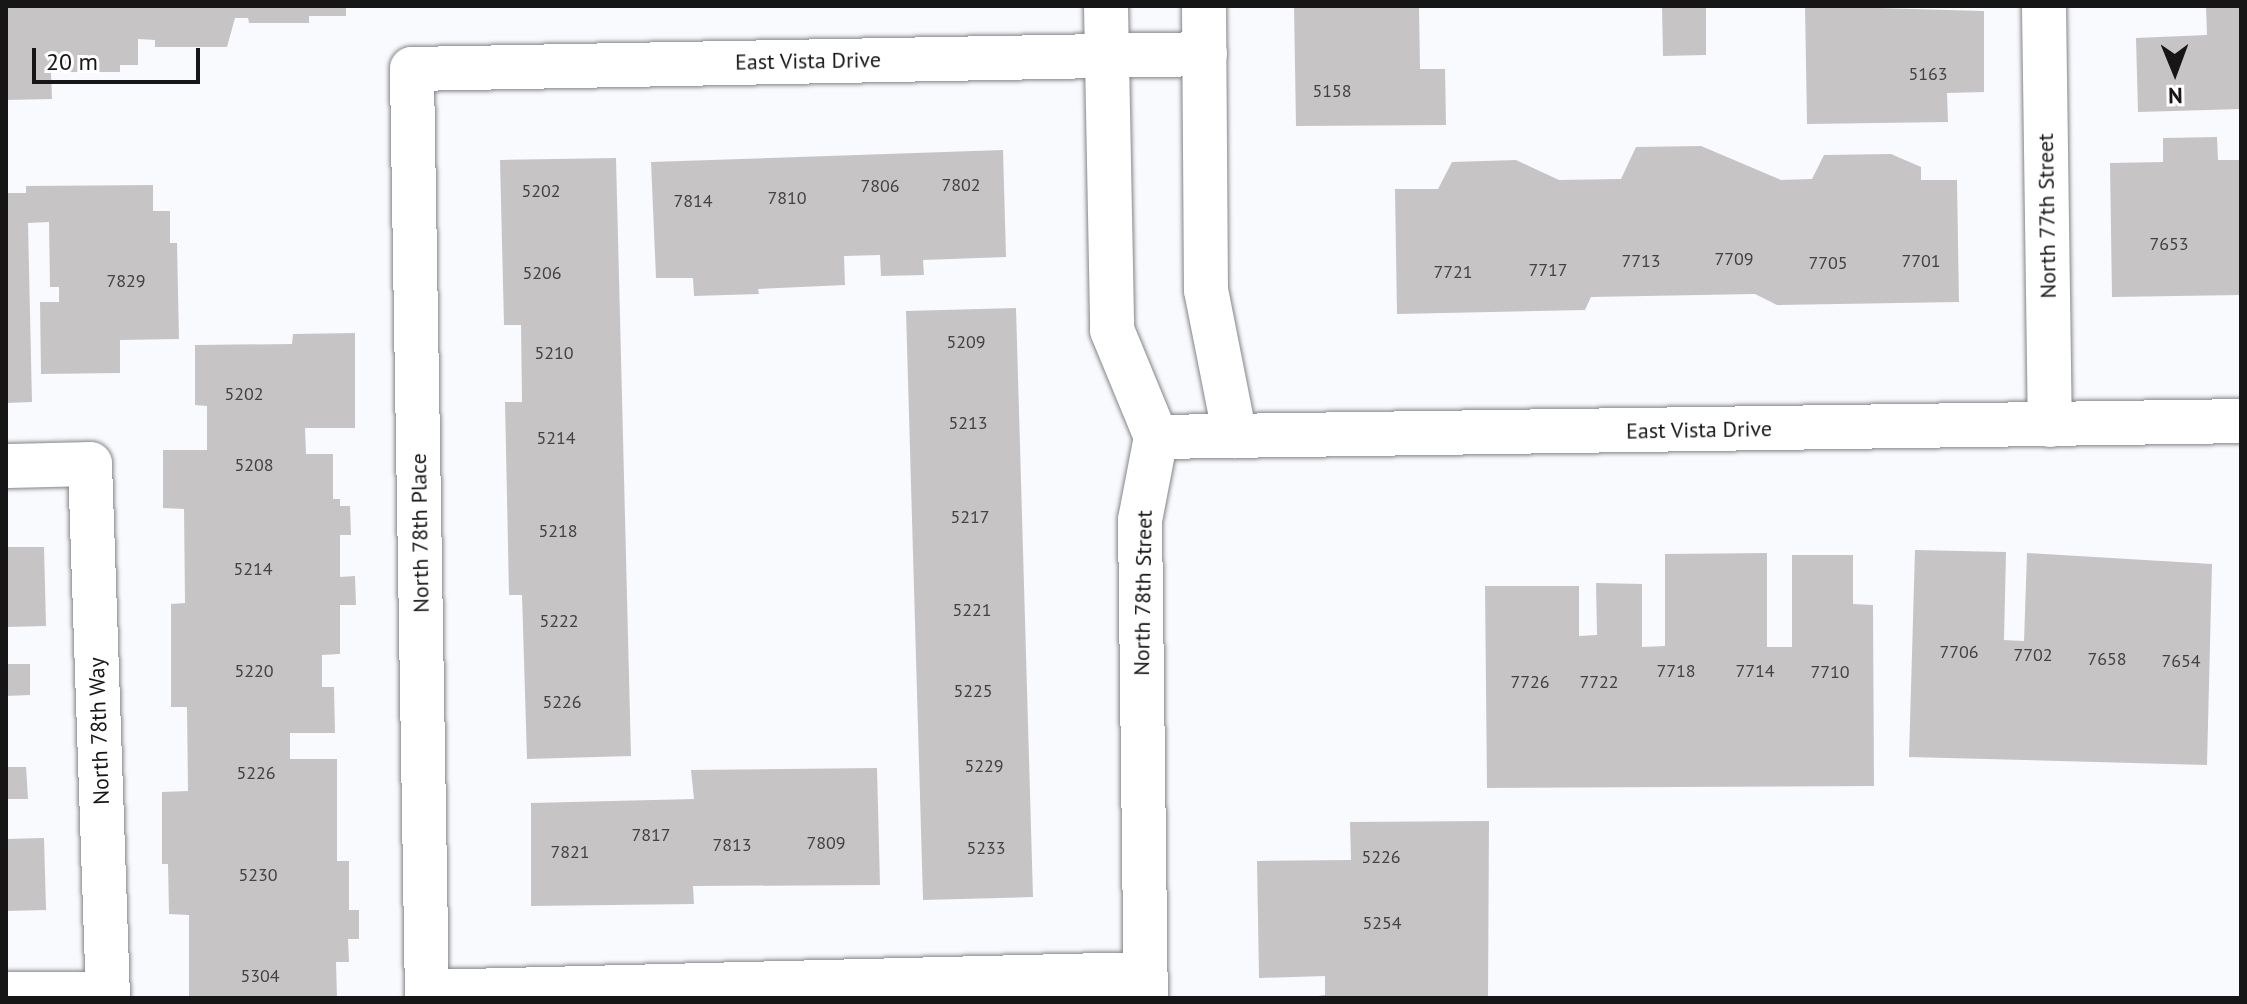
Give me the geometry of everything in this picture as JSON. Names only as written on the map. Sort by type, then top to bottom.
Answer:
[{"type":"street","points":[[1106,6],[1112,330],[1156,437]]},
{"type":"street","points":[[1204,6],[1206,290],[1235,436]]},
{"type":"street","name":"North 77th Street","points":[[2044,6],[2050,425]]},
{"type":"street","name":"East Vista Drive","points":[[412,69],[1205,54]]},
{"type":"street","name":"North 78th Place","points":[[412,69],[427,995]]},
{"type":"street","name":"East Vista Drive","points":[[1156,437],[2241,421]]},
{"type":"street","name":"North 78th Street","points":[[1146,986],[1140,520],[1156,437]]},
{"type":"street","name":"North 78th Way","points":[[6,466],[90,464],[108,996]]},
{"type":"street","points":[[427,995],[1146,986]]},
{"type":"street","points":[[6,994],[108,996]]},
{"type":"building","points":[[6,6],[346,6],[346,16],[309,16],[309,23],[249,23],[248,18],[235,18],[227,47],[155,47],[155,40],[138,39],[138,65],[120,65],[120,72],[51,72],[52,99],[6,100]]},
{"type":"building","points":[[1294,6],[1419,6],[1420,69],[1445,69],[1446,125],[1296,126]]},
{"type":"building","points":[[1662,6],[1706,6],[1706,55],[1663,56]]},
{"type":"building","points":[[1805,6],[1984,11],[1984,92],[1947,93],[1948,122],[1807,124]]},
{"type":"building","points":[[2206,6],[2241,6],[2241,109],[2138,112],[2136,38],[2207,35]]},
{"type":"building","points":[[2217,137],[2218,160],[2241,160],[2241,295],[2112,297],[2110,163],[2163,162],[2163,138]]},
{"type":"building","points":[[1701,146],[1781,180],[1812,179],[1824,155],[1891,154],[1921,167],[1921,180],[1957,180],[1959,302],[1777,305],[1755,294],[1591,297],[1585,310],[1397,314],[1395,189],[1438,189],[1452,162],[1516,160],[1559,180],[1621,179],[1636,147]]},
{"type":"building","points":[[1003,150],[1006,257],[923,260],[924,275],[881,276],[880,255],[844,256],[845,285],[758,289],[759,294],[694,296],[693,278],[656,278],[651,162]]},
{"type":"building","points":[[616,158],[631,756],[527,759],[522,595],[509,595],[505,402],[522,402],[521,325],[504,325],[500,160]]},
{"type":"building","points":[[153,185],[153,211],[170,211],[170,243],[177,243],[179,339],[120,340],[120,373],[41,374],[40,302],[59,302],[59,287],[50,287],[49,222],[28,223],[32,402],[6,403],[6,193],[26,193],[26,186]]},
{"type":"building","points":[[1016,308],[1033,897],[923,900],[906,311]]},
{"type":"building","points":[[355,333],[355,428],[305,428],[306,454],[333,454],[333,499],[340,499],[340,506],[350,506],[351,535],[340,535],[340,577],[355,576],[356,605],[340,605],[340,654],[322,655],[322,687],[334,687],[335,733],[290,733],[290,759],[337,759],[337,861],[349,861],[349,910],[359,910],[359,939],[348,939],[349,962],[336,962],[337,998],[189,998],[189,915],[169,914],[168,864],[162,864],[162,792],[188,791],[187,707],[171,707],[171,604],[185,603],[184,509],[163,508],[163,450],[207,450],[207,406],[195,405],[195,345],[292,344],[293,334]]},
{"type":"building","points":[[6,547],[44,547],[46,626],[6,627]]},
{"type":"building","points":[[1915,550],[2006,552],[2004,640],[2024,641],[2027,553],[2212,564],[2207,765],[1909,757]]},
{"type":"building","points":[[1767,553],[1767,647],[1792,647],[1792,555],[1853,555],[1853,604],[1873,605],[1874,786],[1487,788],[1485,586],[1579,586],[1579,636],[1597,635],[1596,583],[1642,584],[1642,647],[1665,646],[1665,554]]},
{"type":"building","points":[[6,664],[30,664],[30,695],[6,696]]},
{"type":"building","points":[[6,767],[26,767],[28,799],[6,799]]},
{"type":"building","points":[[877,768],[880,885],[693,886],[694,904],[531,906],[531,803],[694,799],[691,770]]},
{"type":"building","points":[[1489,821],[1488,998],[1304,998],[1325,995],[1325,976],[1259,978],[1257,861],[1351,860],[1350,822]]},
{"type":"building","points":[[44,838],[46,910],[6,911],[6,839]]}]
